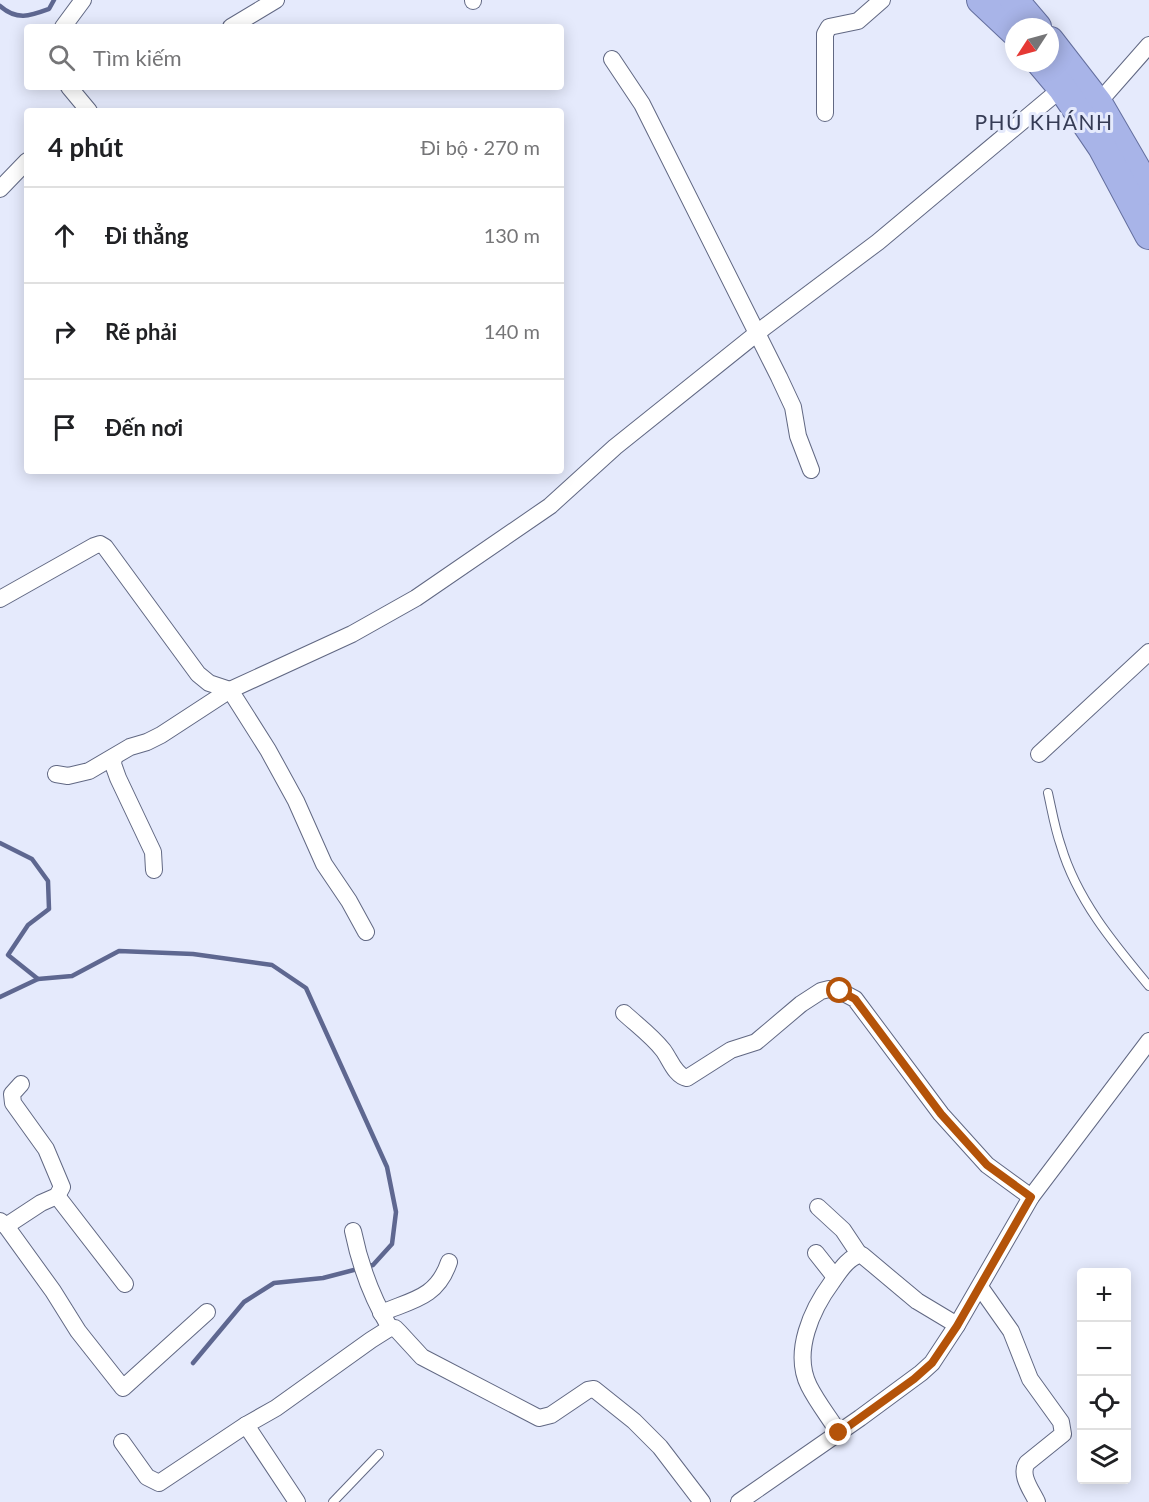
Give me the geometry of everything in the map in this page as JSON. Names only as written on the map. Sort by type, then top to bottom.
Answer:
[{"type":"highway","points":[[981,0],[1005,23]]},
{"type":"highway","points":[[1014,0],[1029,18]]},
{"type":"highway","points":[[1059,53],[1098,103],[1149,191]]},
{"type":"highway","points":[[1049,72],[1102,147],[1149,235]]},
{"type":"street","points":[[65,24],[83,0]]},
{"type":"street","points":[[236,24],[276,0]]},
{"type":"street","points":[[825,113],[825,34],[829,27],[858,21],[882,0]]},
{"type":"street","points":[[1098,103],[1149,45]]},
{"type":"street","points":[[612,60],[642,104],[793,407],[798,436],[811,470]]},
{"type":"street","points":[[56,774],[68,776],[81,773],[130,747],[147,742],[230,690],[351,634],[426,591],[550,506],[615,447],[757,333],[878,242],[1062,88]]},
{"type":"street","points":[[72,90],[86,108]]},
{"type":"street","points":[[0,189],[24,164]]},
{"type":"street","points":[[0,599],[100,544],[105,547],[198,674],[209,683],[230,690],[268,750],[296,801],[324,864],[349,901],[366,932]]},
{"type":"street","points":[[1039,754],[1149,652]]},
{"type":"street","points":[[114,756],[113,764],[118,778],[153,852],[154,870]]},
{"type":"street","points":[[624,1013],[661,1047],[676,1071],[682,1077],[687,1078],[731,1050],[756,1042],[801,1004],[821,992],[829,989],[848,993],[855,999],[941,1114],[987,1165],[1031,1197]]},
{"type":"street","points":[[739,1502],[839,1433],[927,1368],[957,1326],[1031,1197],[1149,1041]]},
{"type":"street","points":[[21,1084],[12,1094],[13,1103],[46,1149],[62,1188],[57,1196],[3,1224],[53,1291],[78,1331],[123,1388],[207,1312]]},
{"type":"street","points":[[57,1196],[125,1284]]},
{"type":"street","points":[[818,1207],[843,1230],[859,1254],[917,1300],[957,1326]]},
{"type":"street","points":[[353,1231],[359,1261],[390,1328]]},
{"type":"street","points":[[816,1253],[835,1277]]},
{"type":"street","points":[[839,1433],[808,1385],[804,1369],[803,1346],[818,1301],[845,1264],[859,1254]]},
{"type":"street","points":[[381,1312],[431,1293],[444,1276],[449,1262]]},
{"type":"street","points":[[980,1287],[1011,1331],[1030,1378],[1057,1414],[1063,1429],[1063,1434],[1024,1468],[1037,1502]]},
{"type":"street","points":[[122,1442],[147,1477],[159,1483],[246,1425],[276,1408],[371,1340],[390,1328],[395,1328],[422,1358],[539,1418],[551,1415],[588,1390],[594,1389],[634,1421],[660,1447],[702,1502]]},
{"type":"street","points":[[246,1425],[297,1502]]},
{"type":"lane","points":[[1048,793],[1061,848],[1077,885],[1107,936],[1149,986]]},
{"type":"lane","points":[[333,1502],[379,1454]]},
{"type":"waterway","points":[[0,6],[12,14],[24,16],[49,9],[54,0]]},
{"type":"waterway","points":[[0,843],[32,859],[48,881],[49,909],[28,925],[8,955],[38,979],[72,976],[119,951],[193,954],[272,965],[306,988],[387,1167],[396,1212],[392,1244],[373,1265],[323,1278],[274,1283],[244,1302],[193,1363]]},
{"type":"waterway","points":[[0,997],[38,979]]},
{"type":"district","name":"PHÚ KHÁNH","points":[[1044,121]]},
{"type":"route","points":[[839,1433],[914,1379],[932,1363],[957,1326],[1031,1197],[987,1165],[941,1114],[855,999],[848,993],[840,991]]}]
